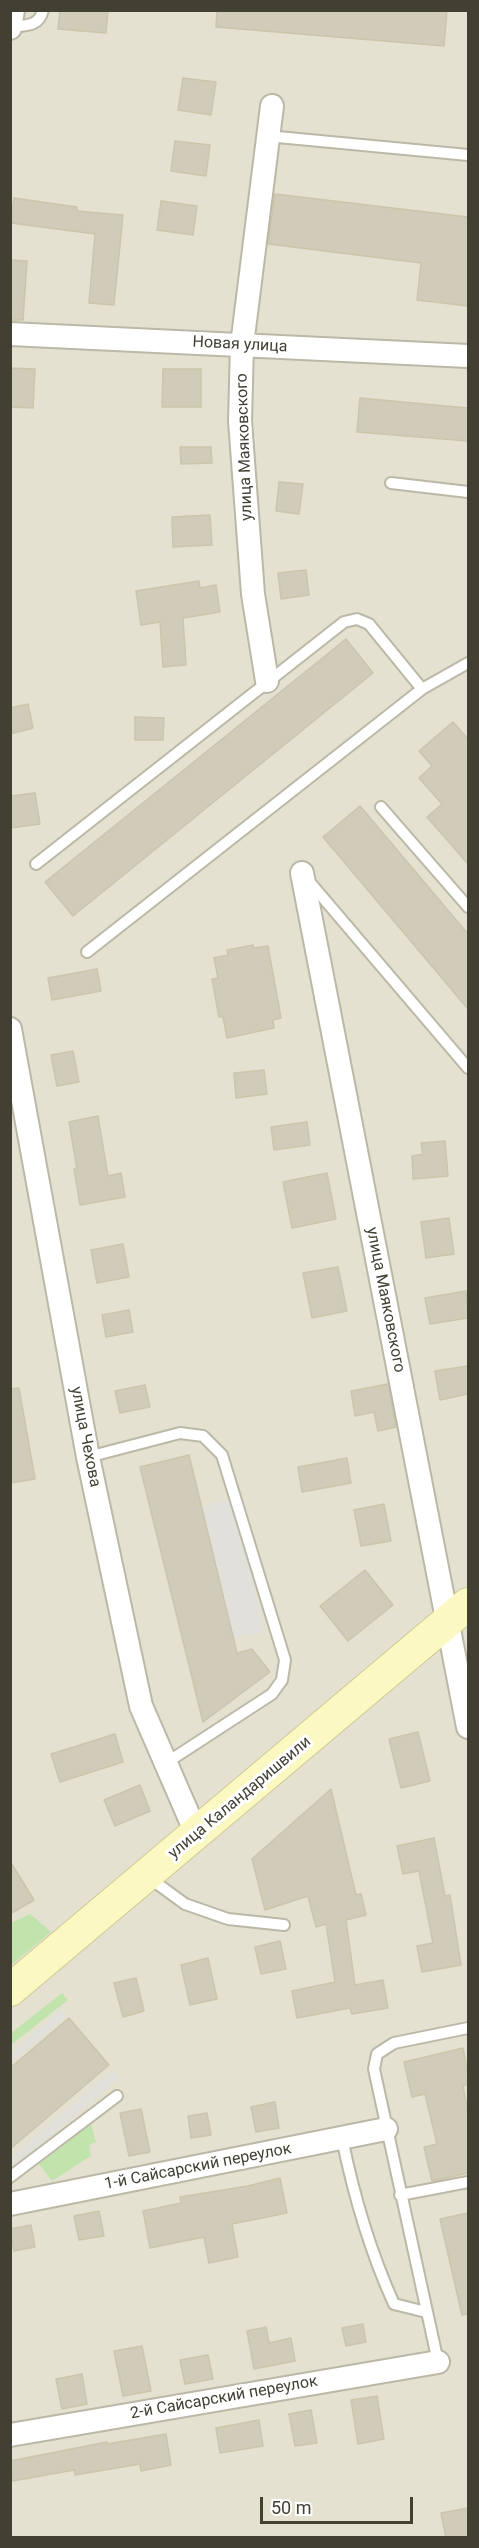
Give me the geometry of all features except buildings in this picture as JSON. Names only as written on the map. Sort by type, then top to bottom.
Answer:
[{"type":"street","points":[[11,28],[13,10]]},
{"type":"street","name":"улица Маяковского","points":[[267,681],[253,594],[240,421],[242,345],[272,106]]},
{"type":"street","name":"Новая улица","points":[[10,334],[468,356]]},
{"type":"street","name":"улица Маяковского","points":[[302,873],[458,1613],[468,1727]]},
{"type":"street","name":"улица Чехова","points":[[10,1029],[88,1457],[141,1706],[197,1834]]},
{"type":"street","name":"улица Каландаришвили","points":[[10,1990],[148,1877],[458,1613]]},
{"type":"street","name":"1-й Сайсарский переулок","points":[[10,2204],[386,2129]]},
{"type":"street","name":"2-й Сайсарский переулок","points":[[10,2435],[438,2362]]},
{"type":"lane","points":[[11,28],[36,24],[41,19],[44,10]]},
{"type":"lane","points":[[267,136],[468,154]]},
{"type":"lane","points":[[392,483],[468,492]]},
{"type":"lane","points":[[36,864],[344,622],[357,619],[369,624],[422,689]]},
{"type":"lane","points":[[87,952],[422,689],[468,663]]},
{"type":"lane","points":[[381,807],[468,907]]},
{"type":"lane","points":[[302,873],[468,1068]]},
{"type":"lane","points":[[88,1457],[180,1432],[203,1436],[222,1455],[285,1660],[282,1680],[272,1694],[166,1763]]},
{"type":"lane","points":[[148,1877],[185,1904],[228,1919],[284,1925]]},
{"type":"lane","points":[[438,2362],[374,2069],[377,2054],[394,2043],[468,2028]]},
{"type":"lane","points":[[10,2177],[117,2096]]},
{"type":"lane","points":[[342,2138],[354,2197],[375,2262],[394,2304],[426,2312]]},
{"type":"lane","points":[[400,2195],[468,2182]]},
{"type":"shaded area","points":[[11,11],[468,11],[468,2537],[11,2537]]},
{"type":"shaded area","points":[[237,1499],[264,1632],[227,1640],[200,1507]]},
{"type":"shaded area","points":[[61,2010],[66,2016],[11,2063],[11,2053]]},
{"type":"shaded area","points":[[113,2070],[119,2078],[11,2169],[11,2157]]},
{"type":"green space","points":[[30,1914],[51,1932],[11,1965],[11,1923]]},
{"type":"green space","points":[[62,1993],[68,2000],[11,2045],[11,2033]]},
{"type":"green space","points":[[91,2124],[96,2142],[89,2145],[91,2156],[52,2181],[39,2164]]}]
